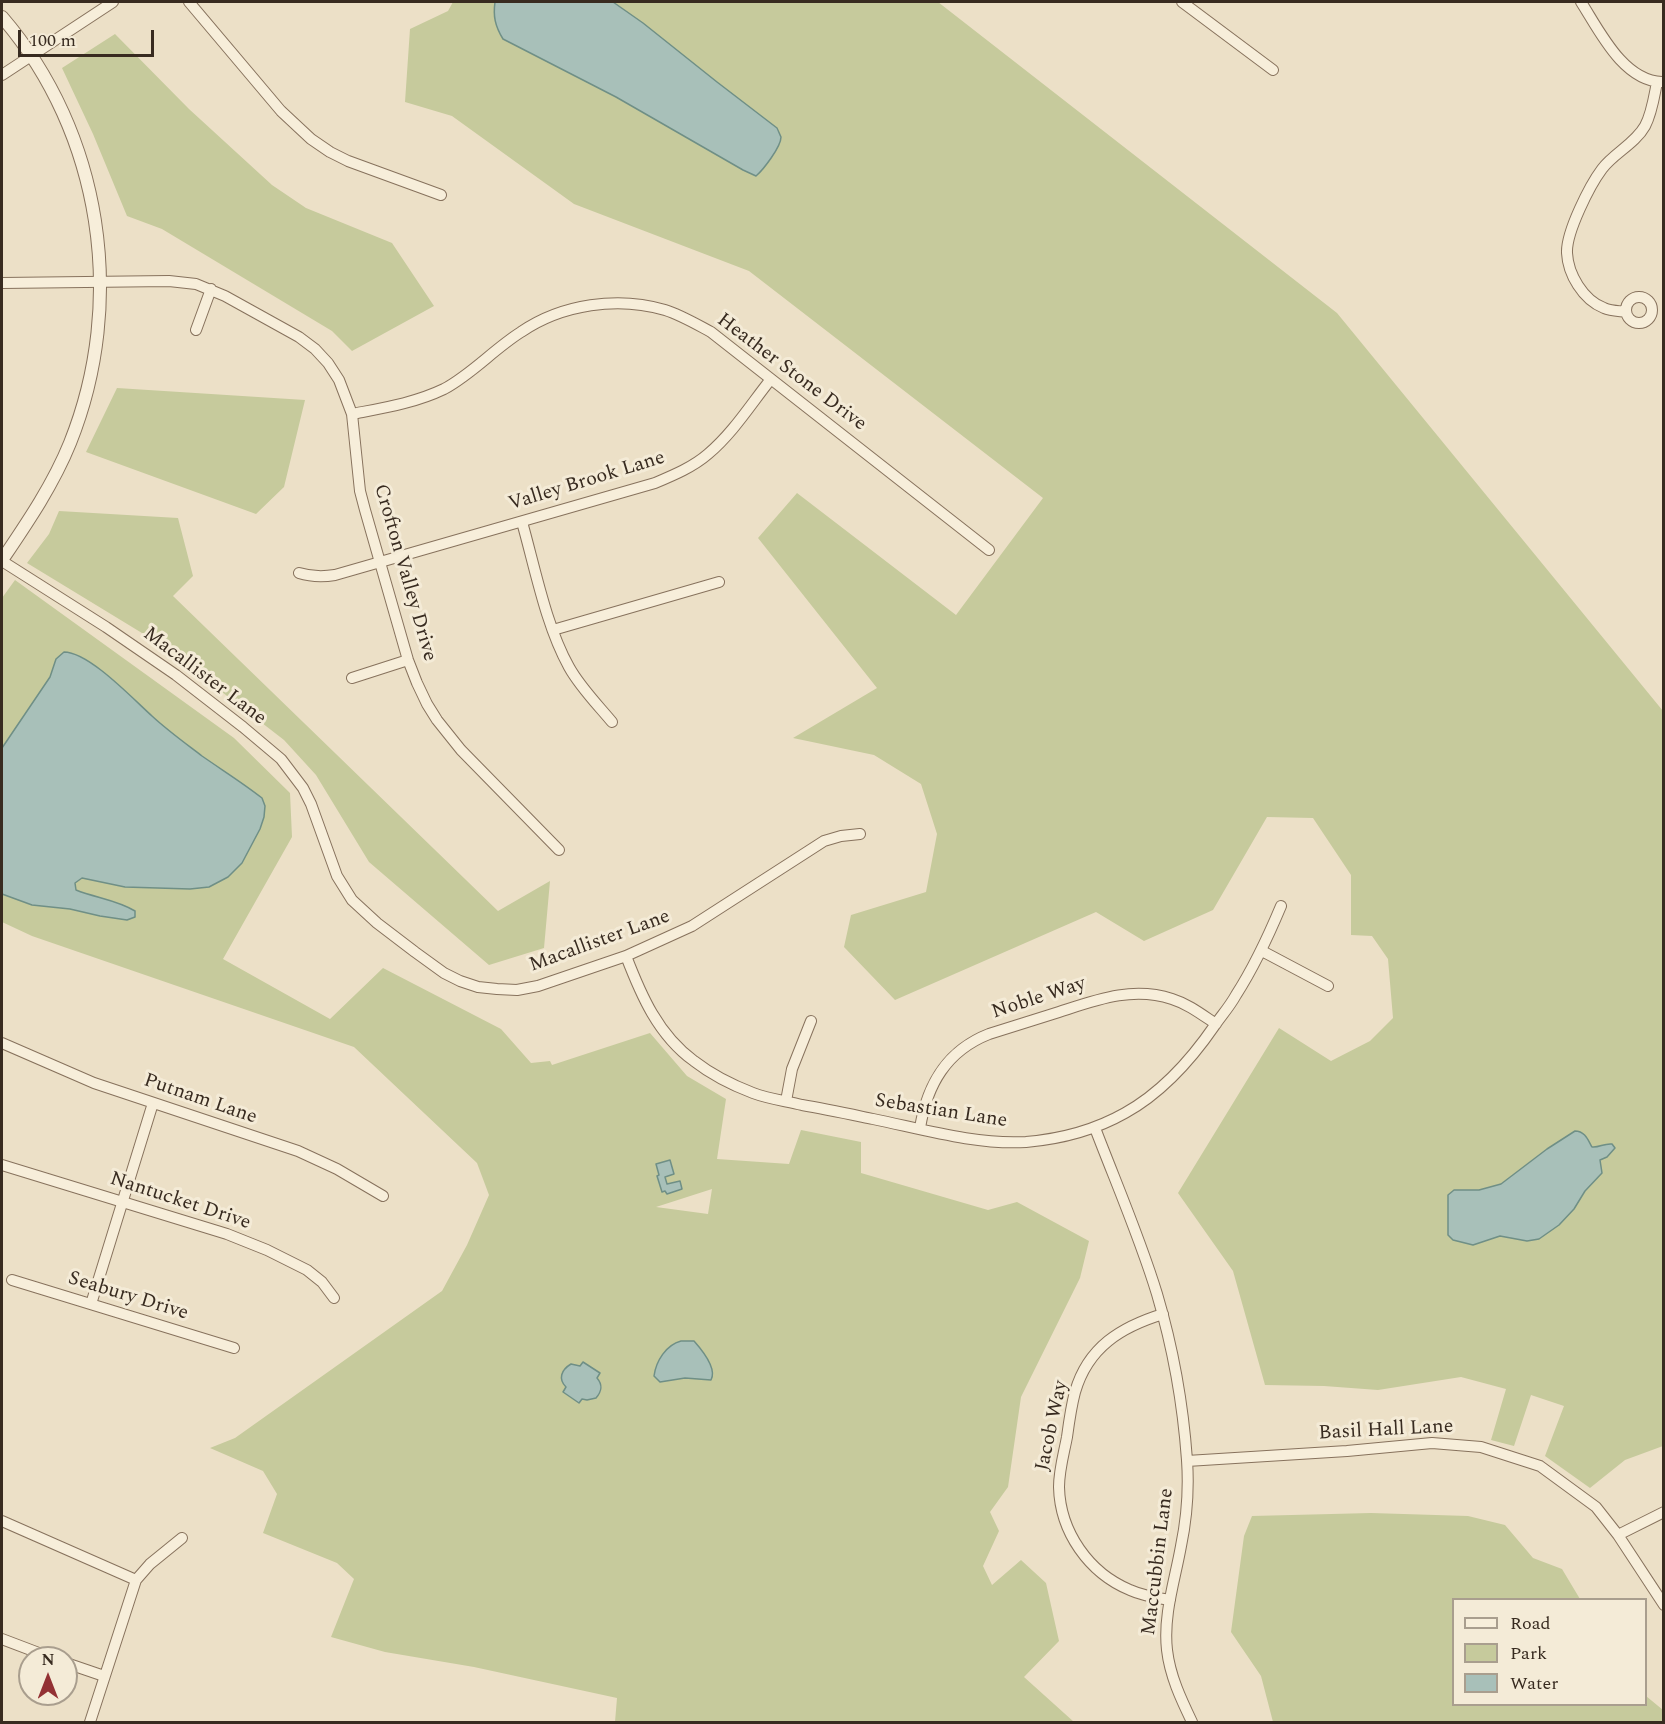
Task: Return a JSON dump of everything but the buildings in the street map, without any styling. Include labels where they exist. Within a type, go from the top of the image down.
[{"type":"street","points":[[2,75],[113,2]]},
{"type":"street","points":[[189,2],[281,111],[311,139],[348,161],[441,195]]},
{"type":"street","points":[[1182,2],[1273,70]]},
{"type":"street","points":[[1581,2],[1615,54],[1625,65],[1637,74],[1660,82],[1645,127],[1617,152],[1597,176],[1583,202],[1568,242],[1567,253],[1575,282],[1595,303],[1604,308],[1626,312]]},
{"type":"street","points":[[2,17],[31,55],[63,113],[88,184],[99,248],[100,282],[100,316],[96,349],[81,412],[54,477],[2,561]]},
{"type":"street","name":"Crofton Valley Drive","points":[[2,282],[177,281],[196,284],[211,289],[299,337],[315,349],[339,380],[352,414],[360,491],[408,660],[427,704],[447,734],[560,850]]},
{"type":"street","points":[[196,330],[211,289]]},
{"type":"street","name":"Heather Stone Drive","points":[[352,414],[410,402],[445,388],[466,375],[515,336],[534,324],[565,311],[602,304],[633,304],[667,310],[711,332],[989,550]]},
{"type":"street","name":"Valley Brook Lane","points":[[299,573],[323,577],[335,575],[655,483],[691,466],[707,455],[725,438],[771,379]]},
{"type":"street","points":[[522,522],[553,630],[569,668],[612,722]]},
{"type":"street","name":"Macallister Lane","points":[[2,561],[176,675],[281,759],[303,788],[311,804],[330,861],[352,900],[371,918],[444,973],[478,987],[517,990],[538,986],[626,956],[692,926],[824,842],[841,836],[860,834]]},
{"type":"street","points":[[553,630],[719,582]]},
{"type":"street","points":[[352,678],[408,660]]},
{"type":"street","name":"Sebastian Lane","points":[[626,956],[647,1005],[664,1032],[682,1051],[710,1072],[732,1084],[767,1098],[978,1140],[1006,1142],[1048,1139],[1095,1128],[1127,1112],[1181,1070],[1236,996],[1262,951],[1281,906]]},
{"type":"street","points":[[1262,951],[1328,986]]},
{"type":"street","name":"Noble Way","points":[[920,1128],[926,1098],[943,1069],[966,1046],[989,1034],[1105,997],[1134,993],[1158,995],[1180,1002],[1216,1024]]},
{"type":"street","points":[[786,1101],[792,1069],[811,1020]]},
{"type":"street","name":"Putnam Lane","points":[[2,1043],[94,1083],[298,1151],[337,1169],[383,1196]]},
{"type":"street","points":[[91,1304],[153,1103]]},
{"type":"street","name":"Maccubbin Lane","points":[[1095,1128],[1150,1272],[1163,1314],[1180,1393],[1188,1494],[1166,1636],[1169,1663],[1177,1690],[1192,1722]]},
{"type":"street","name":"Nantucket Drive","points":[[2,1165],[227,1234],[267,1250],[307,1270],[322,1282],[334,1298]]},
{"type":"street","name":"Seabury Drive","points":[[12,1280],[234,1348]]},
{"type":"street","name":"Jacob Way","points":[[1163,1314],[1123,1329],[1101,1347],[1089,1362],[1074,1395],[1059,1487],[1061,1504],[1069,1531],[1089,1562],[1120,1586],[1146,1596],[1170,1600]]},
{"type":"street","name":"Basil Hall Lane","points":[[1187,1461],[1432,1443],[1481,1446],[1540,1466],[1596,1507],[1618,1535],[1664,1605]]},
{"type":"street","points":[[1618,1535],[1664,1512]]},
{"type":"street","points":[[2,1521],[136,1580]]},
{"type":"street","points":[[90,1722],[136,1580],[150,1564],[182,1538]]},
{"type":"street","points":[[2,1639],[20,1646]]},
{"type":"street","points":[[78,1667],[105,1676]]},
{"type":"green space","points":[[453,2],[938,2],[1337,313],[1663,711],[1663,1446],[1625,1460],[1590,1488],[1545,1456],[1564,1406],[1531,1395],[1514,1446],[1491,1440],[1506,1389],[1461,1377],[1378,1390],[1265,1385],[1233,1271],[1178,1193],[1279,1028],[1331,1061],[1370,1041],[1393,1018],[1388,959],[1372,936],[1351,935],[1351,875],[1313,818],[1267,817],[1213,910],[1144,941],[1096,912],[895,1000],[844,947],[851,915],[926,892],[937,834],[921,784],[874,755],[793,738],[877,688],[758,538],[797,493],[956,615],[1043,498],[749,271],[574,204],[452,116],[405,102],[410,29],[448,11]]},
{"type":"green space","points":[[115,34],[189,109],[272,185],[306,208],[392,243],[434,306],[352,351],[332,331],[162,229],[127,216],[93,134],[62,68]]},
{"type":"green space","points":[[117,388],[305,400],[284,487],[256,514],[86,452]]},
{"type":"green space","points":[[59,511],[178,518],[193,576],[173,596],[498,911],[550,881],[544,948],[489,965],[369,862],[316,775],[284,740],[160,644],[27,563],[49,534]]},
{"type":"green space","points":[[15,580],[234,738],[290,793],[292,837],[223,959],[330,1019],[383,968],[501,1029],[531,1063],[550,1061],[552,1065],[650,1033],[687,1076],[726,1099],[717,1159],[789,1164],[801,1130],[861,1142],[861,1173],[988,1210],[1017,1202],[1089,1241],[1080,1278],[1021,1397],[1008,1487],[990,1512],[999,1531],[983,1566],[992,1585],[1021,1560],[1046,1583],[1059,1641],[1024,1677],[1074,1722],[615,1722],[617,1698],[474,1667],[385,1652],[331,1637],[354,1579],[337,1563],[263,1533],[277,1494],[263,1471],[210,1448],[235,1438],[442,1291],[467,1245],[489,1195],[477,1163],[354,1047],[32,936],[2,922],[2,598]],"holes":[[[712,1189],[708,1214],[656,1207]]]},
{"type":"green space","points":[[1371,1513],[1468,1516],[1505,1525],[1533,1558],[1562,1569],[1579,1598],[1452,1598],[1452,1706],[1647,1706],[1647,1697],[1663,1710],[1663,1722],[1273,1722],[1261,1676],[1231,1632],[1244,1536],[1252,1516]]},
{"type":"water","points":[[495,2],[613,2],[777,128],[781,137],[778,146],[756,176],[743,170],[616,97],[503,39],[495,21]]},
{"type":"water","points":[[64,652],[74,654],[98,668],[170,731],[262,798],[265,806],[260,829],[242,863],[228,877],[209,887],[190,889],[125,887],[82,878],[75,883],[76,890],[121,904],[135,911],[135,917],[127,920],[70,909],[32,905],[2,894],[2,748],[50,677],[56,659]]},
{"type":"water","points":[[1575,1131],[1584,1134],[1592,1147],[1612,1144],[1615,1148],[1607,1157],[1600,1160],[1602,1173],[1559,1225],[1539,1239],[1527,1241],[1500,1236],[1473,1245],[1453,1240],[1448,1235],[1448,1195],[1454,1190],[1479,1190],[1501,1184]]},
{"type":"water","points":[[670,1160],[674,1174],[665,1177],[667,1184],[680,1181],[682,1189],[667,1194],[665,1191],[662,1192],[656,1164]]},
{"type":"water","points":[[681,1341],[694,1341],[701,1349],[712,1371],[711,1380],[685,1378],[660,1382],[654,1376],[663,1354],[671,1346]]},
{"type":"water","points":[[583,1362],[600,1373],[597,1378],[601,1388],[596,1398],[582,1399],[579,1403],[563,1392],[566,1387],[561,1378],[568,1366],[571,1364],[580,1366]]}]
